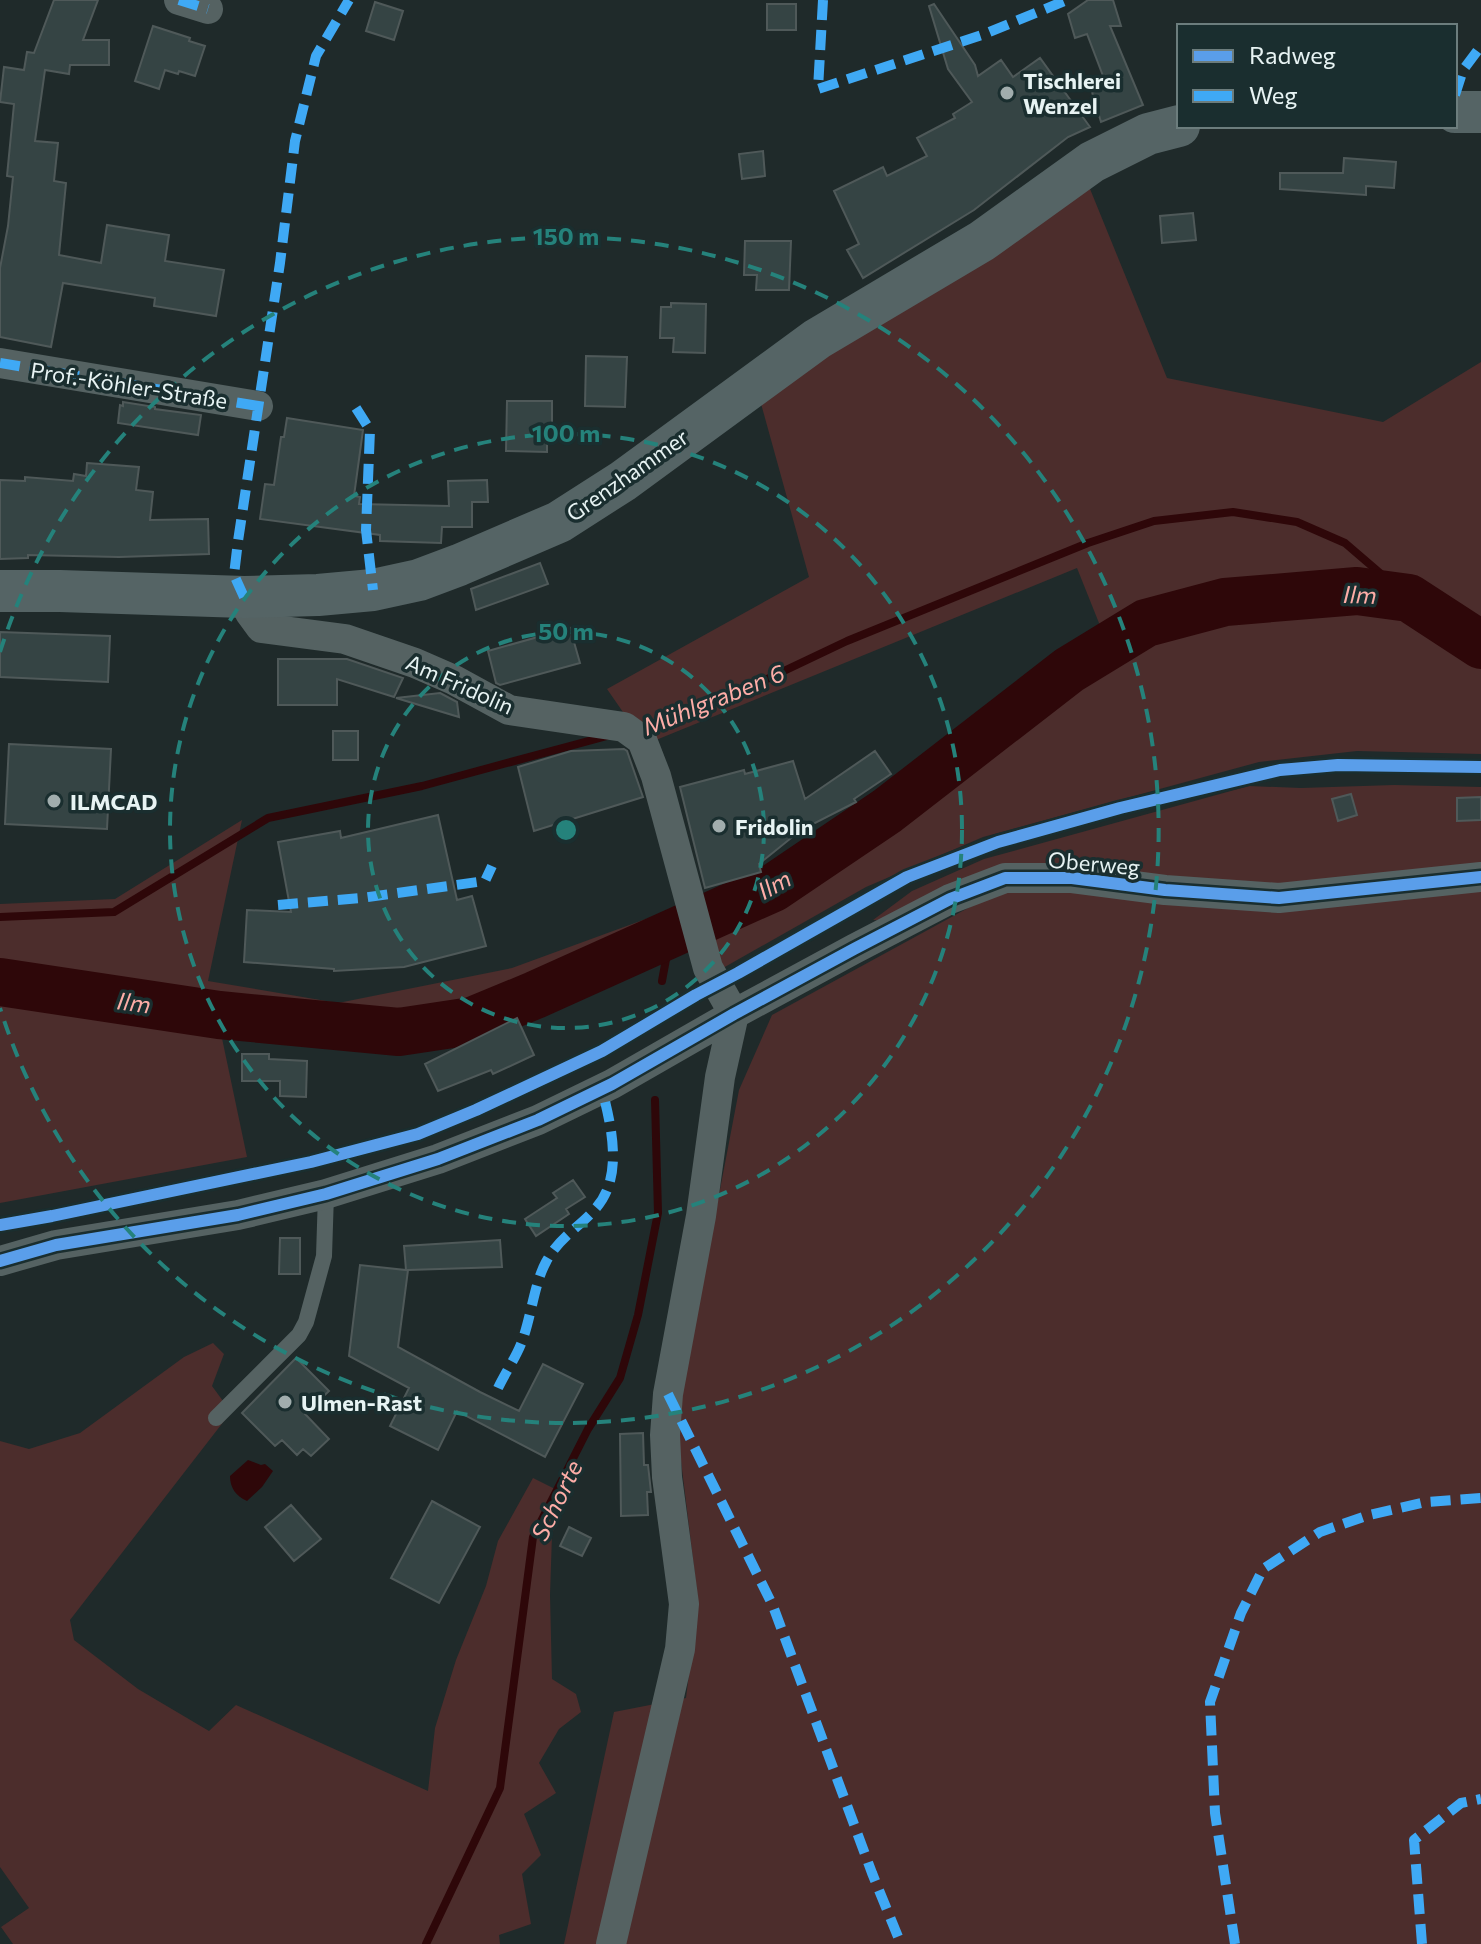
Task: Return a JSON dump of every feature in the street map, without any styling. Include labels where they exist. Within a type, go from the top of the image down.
[{"type":"main road","points":[[1457,112],[1481,112]]},
{"type":"main road","name":"Grenzhammer","points":[[0,591],[244,597],[318,595],[373,590],[419,580],[459,565],[559,522],[623,481],[817,339],[982,241],[1092,162],[1148,134],[1177,127]]},
{"type":"street","name":"Prof.-Köhler-Straße","points":[[0,363],[258,406]]},
{"type":"street","name":"Am Fridolin","points":[[244,597],[250,613],[261,628],[345,639],[454,680],[509,710],[633,734],[656,776],[708,968],[734,1014]]},
{"type":"street","name":"Oberweg","points":[[0,1261],[56,1245],[238,1215],[326,1194],[438,1159],[538,1120],[612,1084],[854,949],[950,899],[1005,878],[1072,878],[1165,890],[1279,898],[1481,877]]},
{"type":"street","points":[[611,1944],[680,1649],[684,1604],[667,1477],[665,1435],[668,1394],[701,1216],[720,1077],[734,1014]]},
{"type":"lane","points":[[216,1418],[299,1335],[306,1322],[324,1256],[326,1194]]},
{"type":"shaded area","points":[[1088,184],[1167,378],[1383,422],[1481,362],[1481,754],[1357,751],[1259,762],[983,837],[866,887],[723,968],[702,905],[778,897],[879,802],[1103,633],[1077,568],[656,740],[625,715],[607,689],[809,577],[760,400]]},
{"type":"shaded area","points":[[1249,786],[1481,787],[1481,1944],[564,1944],[614,1712],[686,1698],[698,1600],[676,1420],[739,1090],[772,1015],[1012,884],[1277,908],[1314,882],[1258,884],[1017,865],[890,921],[873,920],[912,891],[984,859]]},
{"type":"shaded area","points":[[242,820],[208,981],[338,1003],[512,968],[684,905],[686,948],[460,1032],[416,1042],[303,1035],[219,1024],[247,1157],[0,1203],[0,904],[115,899]]},
{"type":"shaded area","points":[[213,1343],[224,1354],[212,1386],[231,1412],[70,1620],[74,1640],[138,1689],[209,1731],[236,1705],[428,1791],[435,1728],[456,1660],[486,1586],[498,1541],[533,1478],[565,1494],[552,1535],[552,1679],[576,1694],[581,1712],[559,1729],[539,1763],[556,1793],[524,1814],[541,1855],[522,1874],[531,1924],[499,1935],[500,1944],[13,1944],[1,1927],[29,1908],[0,1867],[0,1441],[29,1449],[80,1433],[184,1357]]},
{"type":"shaded area","points":[[248,1460],[265,1464],[273,1471],[247,1501],[234,1491],[230,1476]]},
{"type":"building","points":[[54,0],[98,0],[83,40],[109,40],[109,65],[70,65],[69,74],[45,70],[35,141],[58,143],[54,181],[66,183],[59,255],[101,263],[107,225],[169,235],[165,261],[224,270],[216,316],[154,306],[155,298],[63,283],[51,347],[0,337],[0,268],[13,177],[7,176],[14,104],[0,102],[4,67],[24,70],[27,52],[34,53]]},
{"type":"building","points":[[1088,0],[1113,0],[1121,26],[1110,26],[1143,105],[1101,122],[1089,82],[1103,76],[1087,34],[1075,38],[1068,14]]},
{"type":"building","points":[[375,2],[403,11],[394,40],[366,31]]},
{"type":"building","points":[[767,4],[796,4],[796,30],[767,30]]},
{"type":"building","points":[[934,4],[975,65],[978,76],[1001,60],[1013,77],[1040,58],[1090,127],[1068,137],[974,210],[863,278],[847,250],[859,244],[834,191],[883,167],[887,176],[927,156],[917,138],[955,118],[953,114],[972,102],[948,69],[929,6]]},
{"type":"building","points":[[153,26],[205,46],[195,76],[165,70],[159,89],[135,81]]},
{"type":"building","points":[[763,151],[765,176],[742,179],[739,154]]},
{"type":"building","points":[[1344,158],[1396,162],[1394,188],[1366,186],[1366,195],[1280,189],[1280,173],[1343,173]]},
{"type":"building","points":[[1193,213],[1196,240],[1162,243],[1160,216]]},
{"type":"building","points":[[745,241],[791,241],[789,290],[756,290],[757,275],[744,275]]},
{"type":"building","points":[[671,303],[706,304],[705,353],[673,352],[674,338],[660,338],[661,307],[671,307]]},
{"type":"building","points":[[586,356],[627,357],[625,407],[585,406]]},
{"type":"building","points":[[507,401],[552,401],[552,435],[547,435],[547,452],[506,451]]},
{"type":"building","points":[[123,402],[201,415],[198,435],[118,423]]},
{"type":"building","points":[[287,418],[363,430],[354,496],[360,497],[359,504],[449,506],[448,481],[487,480],[488,502],[472,502],[472,527],[442,527],[441,543],[380,541],[380,535],[260,519],[265,484],[274,485]]},
{"type":"building","points":[[87,463],[139,467],[136,490],[153,492],[150,520],[208,519],[209,554],[119,557],[28,555],[28,558],[0,559],[0,480],[25,481],[25,477],[73,481],[74,474],[86,476]]},
{"type":"building","points":[[540,563],[548,584],[476,610],[471,589]]},
{"type":"building","points":[[570,628],[580,663],[500,685],[496,683],[488,651]]},
{"type":"building","points":[[0,632],[110,636],[108,682],[0,677]]},
{"type":"building","points":[[278,659],[347,659],[403,678],[394,697],[337,679],[337,705],[278,705]]},
{"type":"building","points":[[440,693],[457,702],[459,717],[396,698]]},
{"type":"building","points":[[333,731],[358,731],[358,760],[333,760]]},
{"type":"building","points":[[9,744],[111,749],[107,829],[5,824]]},
{"type":"building","points":[[624,749],[643,797],[534,831],[518,767],[571,751]]},
{"type":"building","points":[[875,751],[891,774],[854,799],[856,802],[801,830],[759,864],[761,872],[705,888],[680,787],[793,761],[805,799]]},
{"type":"building","points":[[1351,794],[1357,815],[1338,821],[1332,799]]},
{"type":"building","points":[[1481,797],[1481,820],[1457,821],[1457,798]]},
{"type":"building","points":[[438,815],[457,900],[472,896],[486,946],[404,967],[334,971],[244,962],[247,910],[291,912],[278,842],[340,831],[341,838]]},
{"type":"building","points":[[517,1018],[534,1055],[493,1074],[491,1070],[438,1091],[425,1064]]},
{"type":"building","points":[[242,1054],[269,1054],[269,1059],[307,1061],[306,1097],[280,1096],[280,1081],[242,1081]]},
{"type":"building","points":[[573,1180],[585,1197],[566,1209],[569,1214],[536,1236],[525,1219],[557,1198],[553,1193]]},
{"type":"building","points":[[280,1238],[300,1238],[300,1274],[279,1274]]},
{"type":"building","points":[[500,1240],[502,1267],[408,1270],[398,1347],[519,1411],[543,1364],[583,1384],[545,1457],[457,1411],[438,1450],[390,1426],[409,1388],[349,1356],[360,1265],[406,1270],[404,1246]]},
{"type":"building","name":"Ulmen-Rast","points":[[296,1358],[329,1391],[305,1414],[329,1439],[311,1456],[303,1449],[297,1455],[282,1440],[275,1446],[242,1413]]},
{"type":"building","points":[[643,1433],[644,1465],[648,1465],[651,1492],[647,1492],[648,1515],[621,1516],[620,1434]]},
{"type":"building","points":[[432,1501],[480,1527],[439,1603],[391,1578]]},
{"type":"building","points":[[291,1505],[321,1539],[294,1561],[265,1527]]},
{"type":"building","points":[[569,1527],[591,1538],[582,1556],[560,1546]]},
{"type":"waterway","name":"Mühlgraben 6","points":[[639,729],[727,698],[847,641],[1088,543],[1154,521],[1233,512],[1297,522],[1345,543],[1409,598]]},
{"type":"waterway","name":"Ilm","points":[[0,982],[219,1015],[399,1032],[472,1021],[773,888],[887,811],[1069,670],[1146,623],[1225,602],[1357,591],[1409,598],[1481,645]]},
{"type":"waterway","name":"Mühlgraben 6","points":[[0,917],[114,912],[268,818],[422,786],[607,736]]},
{"type":"waterway","name":"Schorte","points":[[662,981],[671,932]]},
{"type":"waterway","name":"Schorte","points":[[426,1944],[500,1788],[533,1537],[588,1429],[620,1378],[638,1315],[658,1213],[655,1100]]},
{"type":"marked path","points":[[179,0],[208,9]]},
{"type":"marked path","points":[[244,597],[234,575],[295,141],[316,56],[349,0]]},
{"type":"marked path","points":[[823,0],[818,89],[982,35],[1067,0]]},
{"type":"marked path","points":[[1457,89],[1463,70],[1481,46]]},
{"type":"marked path","points":[[0,363],[258,406]]},
{"type":"marked path","points":[[356,408],[370,430],[366,530],[373,590]]},
{"type":"marked path","points":[[278,905],[361,898],[485,881],[492,866]]},
{"type":"marked path","points":[[498,1388],[521,1344],[546,1262],[557,1245],[596,1208],[610,1181],[613,1150],[602,1089]]},
{"type":"marked path","points":[[668,1394],[773,1606],[901,1944]]},
{"type":"marked path","points":[[1235,1944],[1215,1813],[1210,1702],[1241,1613],[1263,1569],[1320,1532],[1369,1515],[1426,1502],[1481,1498]]},
{"type":"marked path","points":[[1422,1944],[1414,1840],[1461,1803],[1481,1799]]},
{"type":"cycle path","points":[[0,1225],[311,1162],[418,1134],[602,1051],[907,877],[998,842],[1120,808],[1280,770],[1338,765],[1481,767]]},
{"type":"cycle path","points":[[0,1261],[56,1245],[238,1215],[326,1194],[438,1159],[538,1120],[612,1084],[854,949],[950,899],[1005,878],[1072,878],[1165,890],[1279,898],[1481,877]]},
{"type":"place","name":"Tischlerei Wenzel","points":[[1007,93]]},
{"type":"place","name":"ILMCAD","points":[[54,801]]},
{"type":"place","name":"Fridolin","points":[[719,826]]},
{"type":"place","name":"Ulmen-Rast","points":[[285,1402]]}]
